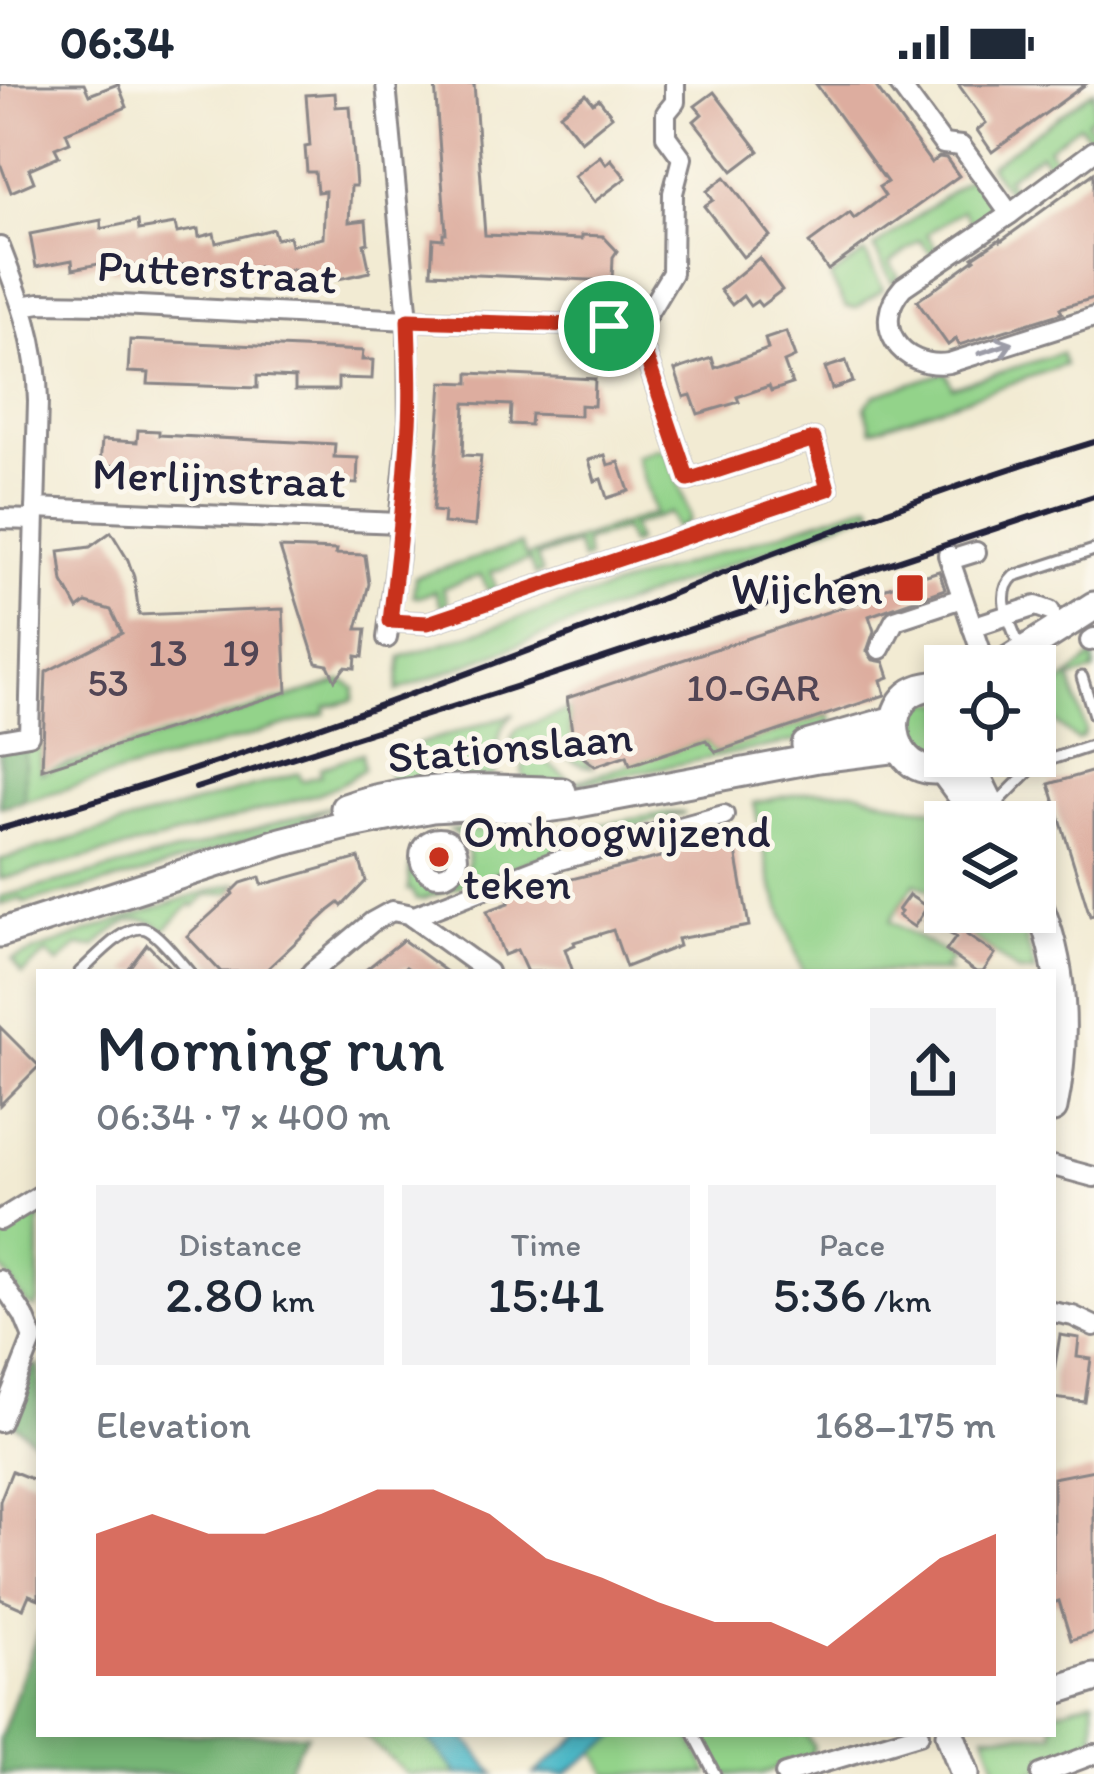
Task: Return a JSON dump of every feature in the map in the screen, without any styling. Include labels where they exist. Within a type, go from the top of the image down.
[{"type":"street","points":[[386,84],[408,320],[409,422],[388,630],[428,623],[828,489],[814,439],[688,480],[646,356],[633,338],[672,273],[673,193],[682,158],[666,136],[666,113],[675,102],[675,84]]},
{"type":"street","points":[[899,84],[943,144],[962,146],[1010,214]]},
{"type":"street","points":[[1094,151],[903,287],[890,306],[889,317],[893,337],[905,355],[932,364],[949,363],[1094,317]]},
{"type":"street","points":[[0,247],[38,364],[29,735],[0,740]]},
{"type":"street","name":"Putterstraat","points":[[22,306],[101,304],[609,326],[633,338]]},
{"type":"street","name":"Merlijnstraat","points":[[0,519],[35,514],[399,523]]},
{"type":"street","points":[[976,552],[949,558],[978,645]]},
{"type":"street","points":[[880,650],[895,620],[962,598]]},
{"type":"street","points":[[972,627],[1036,606],[1050,611]]},
{"type":"street","points":[[1040,645],[1094,607]]},
{"type":"street","name":"Stationslaan","points":[[0,933],[281,842],[383,817],[465,806],[538,809],[818,742],[894,719],[899,707],[924,688]]},
{"type":"street","points":[[894,719],[898,748],[918,766],[924,765]]},
{"type":"street","name":"Stationslaan","points":[[705,772],[898,748]]},
{"type":"street","points":[[316,969],[379,917],[406,914],[556,861],[724,815]]},
{"type":"street","points":[[406,914],[484,969]]},
{"type":"street","points":[[1046,933],[1054,969]]},
{"type":"street","points":[[1056,978],[1061,1056],[1056,1088]]},
{"type":"street","points":[[1056,1167],[1094,1178]]},
{"type":"street","points":[[0,1220],[36,1198]]},
{"type":"street","points":[[0,1280],[33,1338],[1,1420]]},
{"type":"street","points":[[1056,1313],[1094,1326]]},
{"type":"street","points":[[1056,1690],[1094,1678]]},
{"type":"street","points":[[785,1774],[909,1737]]},
{"type":"street","points":[[951,1737],[965,1774]]},
{"type":"street","points":[[1041,1774],[1094,1754]]},
{"type":"lane","points":[[1014,645],[1003,593],[1010,579],[1094,550]]},
{"type":"lane","points":[[1082,677],[1094,715]]},
{"type":"lane","points":[[1002,801],[1036,764],[1094,746]]},
{"type":"lane","points":[[83,969],[123,934],[140,928],[151,932],[186,969]]},
{"type":"lane","points":[[696,1737],[715,1774]]},
{"type":"green space","points":[[1094,90],[1094,115],[1087,121],[1094,137],[1079,125],[1048,148],[1058,163],[1051,168],[1040,154],[1006,178],[1016,193],[1011,196],[989,166]]},
{"type":"green space","points":[[975,174],[993,209],[972,224],[962,210],[927,234],[937,249],[931,254],[920,240],[890,263],[899,277],[892,283],[874,248]]},
{"type":"green space","points":[[865,253],[883,289],[857,308],[846,307],[830,277]]},
{"type":"green space","points":[[1061,353],[1065,365],[872,430],[865,407],[874,395],[946,372],[952,387]]},
{"type":"green space","points":[[657,449],[668,452],[689,515],[689,521],[676,529],[670,513],[631,526],[636,542],[630,544],[623,529],[584,542],[588,558],[582,560],[576,544],[537,557],[542,573],[535,575],[529,560],[491,572],[496,589],[488,591],[481,575],[443,588],[448,604],[441,606],[435,591],[413,596],[415,577],[521,544],[526,557],[655,513],[636,456]]},
{"type":"green space","points":[[871,503],[874,509],[397,691],[401,657]]},
{"type":"green space","points":[[1094,655],[1094,671],[1070,679],[1086,731],[1082,738],[1077,740],[1056,723],[1056,688]]},
{"type":"green space","points":[[343,681],[355,688],[354,700],[326,707],[325,714],[24,801],[25,742],[40,737],[41,773]]},
{"type":"green space","points":[[924,704],[924,751],[909,736],[911,716]]},
{"type":"green space","points":[[571,709],[574,741],[593,767],[541,742],[522,747],[509,760],[517,729]]},
{"type":"green space","points":[[514,714],[500,736],[494,776],[394,791],[388,769],[396,767],[396,746],[406,748]]},
{"type":"green space","points":[[829,715],[835,731],[811,738],[573,785],[525,780],[522,770],[525,760],[535,755],[574,782],[706,740],[716,752]]},
{"type":"green space","points":[[25,742],[24,801],[0,807],[0,747]]},
{"type":"green space","points":[[362,753],[364,769],[317,794],[0,879],[0,860],[299,773],[302,781],[321,775],[320,768]]},
{"type":"green space","points":[[812,791],[853,791],[924,808],[924,888],[915,883],[890,921],[952,960],[945,969],[802,969],[771,882],[754,803]]},
{"type":"green space","points":[[335,805],[291,826],[136,876],[0,905],[0,897],[197,847]]},
{"type":"green space","points":[[685,813],[627,828],[423,899],[416,899],[408,890],[410,864],[420,879],[433,886],[457,880],[465,870],[464,843],[451,830],[577,829]]},
{"type":"green space","points":[[237,883],[231,892],[206,896],[194,907],[191,904],[164,930],[145,920],[127,922],[95,947],[77,946],[58,964],[47,953],[22,974],[12,960],[151,909]]},
{"type":"green space","points":[[1025,933],[1034,969],[1014,969],[972,936]]},
{"type":"green space","points":[[36,1210],[35,1308],[26,1303],[0,1266],[0,1232]]},
{"type":"green space","points":[[36,1366],[36,1442],[11,1421]]},
{"type":"green space","points":[[36,1638],[36,1737],[305,1737],[285,1774],[0,1774],[0,1740]]},
{"type":"green space","points":[[1094,1699],[1094,1748],[1027,1774],[999,1774],[986,1737],[1056,1737],[1056,1711]]},
{"type":"green space","points":[[366,1737],[426,1737],[458,1774],[407,1774]]},
{"type":"green space","points":[[614,1737],[690,1737],[709,1774],[608,1774],[594,1750]]},
{"type":"green space","points":[[702,1737],[808,1737],[814,1747],[810,1758],[761,1774],[721,1774]]},
{"type":"water","points":[[426,1737],[464,1737],[495,1774],[458,1774]]},
{"type":"water","points":[[578,1737],[615,1737],[566,1774],[534,1774]]},
{"type":"building","points":[[0,84],[84,84],[89,95],[118,84],[127,107],[66,132],[70,142],[55,148],[59,156],[29,169],[34,182],[11,192],[0,163]]},
{"type":"building","points":[[435,84],[474,84],[485,235],[603,236],[617,251],[612,281],[431,273],[433,238],[443,239],[446,233]]},
{"type":"building","points":[[816,84],[874,84],[931,163],[946,158],[959,176],[828,270],[809,243],[850,213],[854,219],[885,196],[879,187],[887,182]]},
{"type":"building","points":[[958,84],[1086,84],[992,152],[977,130],[986,123]]},
{"type":"building","points":[[714,92],[759,151],[733,171],[694,121],[702,114],[695,106]]},
{"type":"building","points":[[335,93],[336,107],[350,106],[356,186],[351,186],[349,222],[366,220],[368,243],[364,244],[370,272],[334,280],[332,271],[297,279],[294,269],[260,277],[258,267],[222,276],[220,267],[185,274],[183,265],[148,272],[146,264],[111,271],[109,262],[73,269],[72,260],[36,267],[30,234],[101,220],[101,229],[138,221],[139,230],[175,224],[177,233],[198,229],[199,237],[214,233],[216,243],[273,229],[276,239],[289,236],[291,245],[323,238],[325,191],[317,192],[315,172],[307,172],[306,95]]},
{"type":"building","points":[[586,94],[593,103],[599,99],[612,116],[581,141],[560,114]]},
{"type":"building","points":[[600,156],[606,164],[611,159],[626,178],[594,202],[574,176]]},
{"type":"building","points":[[1094,173],[1094,298],[1060,308],[1062,313],[959,345],[956,339],[948,345],[917,301]]},
{"type":"building","points":[[725,177],[770,236],[743,257],[704,206],[713,200],[707,191]]},
{"type":"building","points":[[759,258],[782,290],[761,306],[757,301],[750,306],[743,296],[732,305],[720,290]]},
{"type":"building","points":[[786,332],[795,357],[784,362],[792,384],[771,391],[769,386],[737,397],[739,402],[698,414],[691,395],[684,397],[675,370],[712,358],[715,368],[768,349],[765,339]]},
{"type":"building","points":[[130,340],[363,351],[362,360],[373,360],[372,379],[338,378],[338,390],[295,390],[295,378],[257,376],[257,388],[148,384],[149,373],[128,372]]},
{"type":"building","points":[[846,361],[853,382],[832,389],[825,368]]},
{"type":"building","points":[[469,373],[595,379],[594,406],[580,405],[580,416],[531,414],[530,425],[510,424],[511,405],[465,403],[463,455],[481,456],[475,526],[443,523],[444,512],[433,511],[442,382],[469,383]]},
{"type":"building","points":[[138,430],[335,444],[334,457],[358,458],[357,484],[120,473],[120,466],[100,465],[102,440],[137,442]]},
{"type":"building","points":[[605,455],[608,465],[619,462],[629,491],[607,498],[601,479],[595,481],[589,460]]},
{"type":"building","points":[[111,532],[134,577],[139,615],[283,609],[287,692],[42,769],[46,672],[122,633],[111,610],[86,603],[78,609],[63,582],[59,551],[90,547]]},
{"type":"building","points":[[280,548],[365,555],[369,584],[357,629],[366,629],[363,657],[356,656],[355,668],[345,667],[335,680],[328,665],[316,663]]},
{"type":"building","points":[[939,571],[945,589],[869,616],[874,631],[867,651],[873,660],[884,662],[889,677],[881,680],[885,695],[716,752],[706,740],[630,765],[627,755],[595,766],[574,744],[567,698]]},
{"type":"building","points":[[1094,771],[1094,915],[1090,916],[1049,784]]},
{"type":"building","points":[[734,840],[749,926],[677,939],[679,946],[626,967],[613,930],[565,949],[572,969],[526,969],[517,950],[504,955],[487,911],[509,903],[507,897],[680,849]]},
{"type":"building","points":[[359,858],[366,881],[267,969],[218,969],[187,936],[241,883],[260,877],[262,885]]},
{"type":"building","points":[[909,895],[924,905],[914,927],[898,916]]},
{"type":"building","points":[[948,933],[968,933],[995,954],[985,969],[972,969],[946,951],[956,937]]},
{"type":"building","points":[[403,940],[443,969],[406,967],[367,969]]},
{"type":"building","points":[[147,944],[171,969],[128,969]]},
{"type":"building","points":[[0,1027],[36,1063],[36,1069],[0,1105]]},
{"type":"building","points":[[1060,1335],[1079,1338],[1077,1357],[1091,1359],[1085,1402],[1056,1398]]},
{"type":"building","points":[[1094,1470],[1094,1633],[1071,1640],[1056,1602],[1056,1477]]},
{"type":"building","points":[[12,1471],[36,1481],[36,1598],[29,1595],[23,1609],[0,1599],[0,1501]]},
{"type":"railway","points":[[0,829],[369,709],[847,526],[1094,442]]},
{"type":"railway","points":[[196,788],[1094,496]]},
{"type":"place","name":"Wijchen","points":[[910,588]]},
{"type":"place","name":"Omhoogwijzend teken","points":[[439,857]]},
{"type":"route","points":[[408,320],[609,326],[633,338],[646,356],[688,480],[814,439],[828,489],[428,623],[390,621],[409,422],[408,320]]}]
